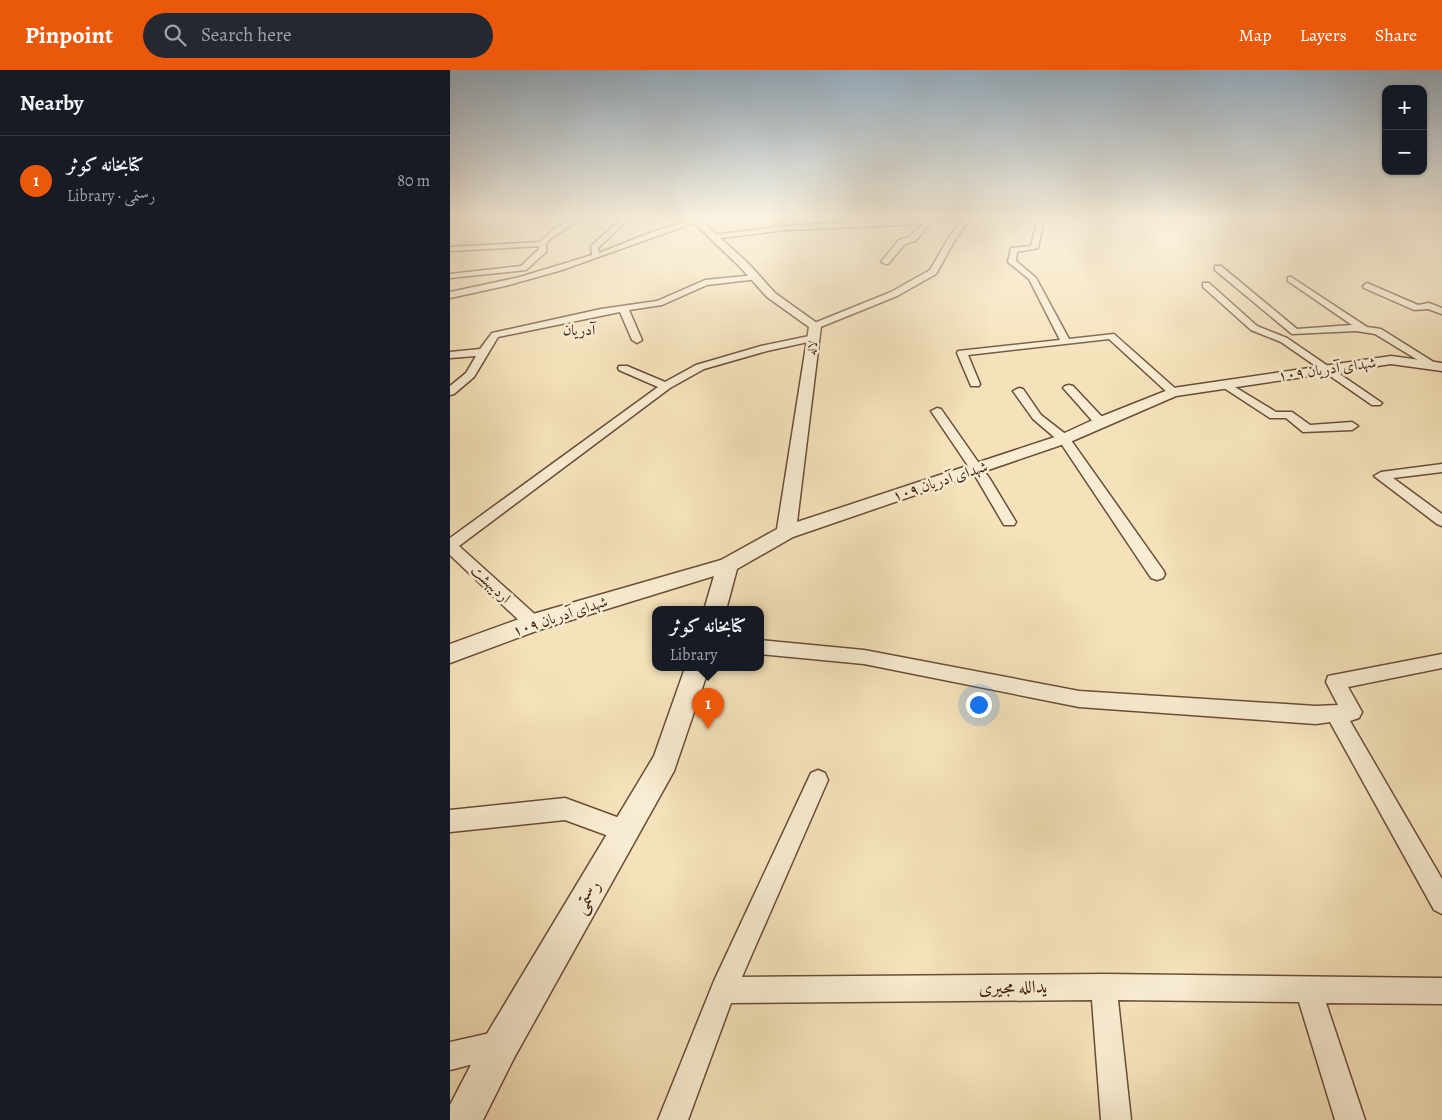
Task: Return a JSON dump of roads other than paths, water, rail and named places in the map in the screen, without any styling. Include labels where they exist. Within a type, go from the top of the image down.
[{"type":"street","points":[[450,276],[523,268],[525,266]]},
{"type":"street","points":[[450,295],[498,287],[564,266]]},
{"type":"street","name":"لاله","points":[[743,266],[771,295],[814,332],[786,532]]},
{"type":"street","points":[[450,545],[666,386],[700,367],[814,332],[894,294],[933,272],[936,266]]},
{"type":"street","points":[[1017,266],[1032,278],[1066,342]]},
{"type":"street","points":[[1218,268],[1295,332],[1356,328],[1378,331],[1438,367]]},
{"type":"street","points":[[450,392],[470,375],[495,335],[624,308],[659,303],[705,283],[755,278]]},
{"type":"street","points":[[1291,279],[1364,329]]},
{"type":"street","points":[[1206,285],[1254,328],[1284,340],[1376,403]]},
{"type":"street","points":[[1367,286],[1417,308],[1429,306],[1442,311]]},
{"type":"street","points":[[624,308],[637,340]]},
{"type":"street","points":[[976,384],[962,353],[1111,336],[1173,392]]},
{"type":"street","points":[[450,355],[483,352]]},
{"type":"street","name":"شهدای آدریان ۱۰۹","points":[[450,654],[533,623],[728,565],[786,532],[1064,439],[1173,392],[1391,360],[1438,367]]},
{"type":"street","points":[[623,368],[666,386]]},
{"type":"street","points":[[1225,384],[1274,416],[1288,414],[1307,429],[1352,426]]},
{"type":"street","points":[[1069,388],[1100,422]]},
{"type":"street","points":[[1019,391],[1037,417],[1064,439],[1157,574]]},
{"type":"street","points":[[937,411],[975,469],[991,489],[1009,522]]},
{"type":"street","points":[[1442,468],[1381,476],[1442,521]]},
{"type":"street","name":"اردیبهشت","points":[[450,545],[533,623]]},
{"type":"street","points":[[716,606],[728,565]]},
{"type":"street","points":[[764,647],[864,657],[1079,699],[1316,715],[1352,712],[1335,682],[1442,661]]},
{"type":"street","name":"رستمی","points":[[463,1120],[501,1045],[665,762],[696,671]]},
{"type":"street","points":[[1334,713],[1442,902]]},
{"type":"street","points":[[673,1120],[723,990],[818,780]]},
{"type":"street","points":[[450,820],[565,810],[625,830]]},
{"type":"street","points":[[1104,987],[1116,1120]]},
{"type":"street","name":"یدالله مجیری","points":[[723,990],[1104,987],[1442,991]]},
{"type":"street","points":[[1308,989],[1350,1120]]},
{"type":"street","points":[[450,1056],[501,1045]]},
{"type":"place","name":"کتابخانه کوثر","points":[[708,729]]},
{"type":"district","name":"آدریان","points":[[579,330]]}]
